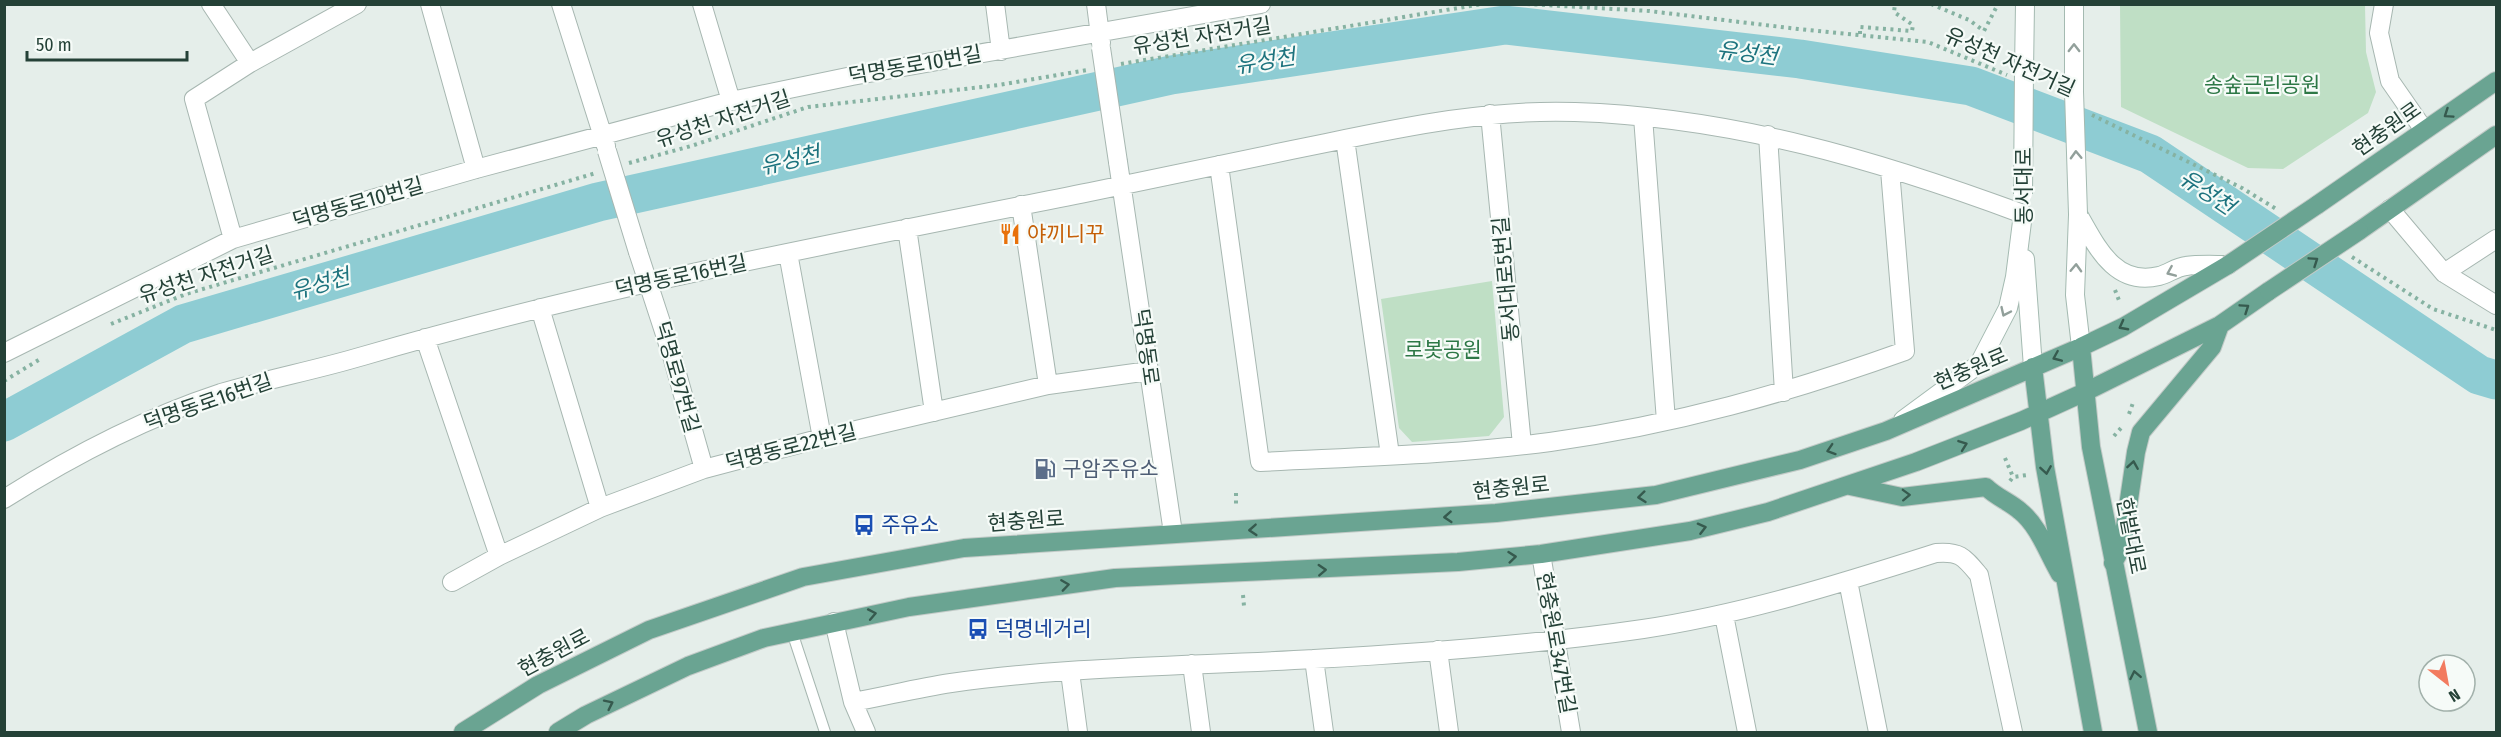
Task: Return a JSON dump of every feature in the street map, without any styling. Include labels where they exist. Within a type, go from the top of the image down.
[{"type":"main road","name":"현충원로","points":[[463,732],[538,685],[649,630],[803,577],[964,548],[1496,513],[1656,495],[1800,460],[1886,431],[2123,327],[2228,264],[2496,81]]},
{"type":"main road","points":[[558,732],[586,715],[688,666],[764,638],[909,607],[1115,578],[1370,567],[1541,554],[1690,531],[1768,512],[1984,437],[2085,392],[2220,324],[2359,231],[2496,135]]},
{"type":"main road","points":[[2113,562],[2122,547],[2134,462],[2141,432],[2212,347],[2220,324]]},
{"type":"main road","name":"한밭대로","points":[[2080,347],[2091,447],[2148,732]]},
{"type":"main road","points":[[2033,367],[2045,467],[2093,732]]},
{"type":"main road","points":[[1848,486],[1902,497],[1986,487],[2026,517],[2036,530],[2067,586]]},
{"type":"street","points":[[211,4],[250,63]]},
{"type":"street","points":[[233,239],[194,99],[250,63],[357,4]]},
{"type":"street","points":[[430,4],[476,169]]},
{"type":"street","points":[[561,4],[604,142]]},
{"type":"street","points":[[702,4],[730,101]]},
{"type":"street","points":[[994,4],[1001,51]]},
{"type":"street","points":[[1096,4],[1101,40]]},
{"type":"street","name":"덕명동로10번길","points":[[4,353],[233,239],[476,169],[604,142],[730,101],[852,76],[1001,51],[1101,40],[1201,10],[1261,4]]},
{"type":"street","name":"동서대로","points":[[2025,4],[2019,75],[2028,322],[2033,367]]},
{"type":"street","points":[[2074,4],[2078,214],[2075,296],[2080,347]]},
{"type":"street","points":[[2384,4],[2379,33],[2390,81],[2424,130]]},
{"type":"street","name":"덕명동로","points":[[1101,40],[1173,533]]},
{"type":"street","points":[[1122,185],[1345,139],[1491,114],[1576,112],[1722,125],[1768,135],[1811,145],[1939,183],[2023,214],[2015,277],[2008,308],[1979,364],[1886,431]]},
{"type":"street","name":"동서대로5번길","points":[[1491,114],[1522,445]]},
{"type":"street","points":[[1643,117],[1666,421]]},
{"type":"street","points":[[1768,135],[1784,392]]},
{"type":"street","points":[[1345,139],[1390,455]]},
{"type":"street","name":"덕명로97번길","points":[[604,142],[649,282],[704,469]]},
{"type":"street","points":[[1219,165],[1260,462],[1522,445],[1666,421],[1698,415],[1784,392],[1905,351],[1890,170]]},
{"type":"street","name":"덕명동로16번길","points":[[4,499],[66,461],[153,420],[217,394],[540,308],[649,282],[1122,185]]},
{"type":"street","points":[[1021,206],[1048,385]]},
{"type":"street","points":[[2391,209],[2444,273],[2496,305]]},
{"type":"street","points":[[2078,214],[2109,264],[2125,274],[2142,278],[2160,276],[2184,266],[2228,264]]},
{"type":"street","points":[[907,228],[934,412]]},
{"type":"street","points":[[2444,273],[2496,239]]},
{"type":"street","points":[[788,254],[822,438]]},
{"type":"street","points":[[540,308],[600,507]]},
{"type":"street","points":[[425,338],[500,556]]},
{"type":"street","name":"덕명동로22번길","points":[[452,582],[600,507],[704,469],[822,438],[1048,385],[1149,371]]},
{"type":"street","points":[[853,702],[951,683],[1070,672],[1438,650],[1556,640],[1643,629],[1724,615],[1848,581],[1936,553],[1953,552],[1967,561],[1979,575],[2013,732]]},
{"type":"street","name":"현충원로347번길","points":[[1541,554],[1571,732]]},
{"type":"street","points":[[1848,581],[1878,732]]},
{"type":"street","points":[[1724,615],[1747,732]]},
{"type":"street","points":[[834,622],[853,702],[866,732]]},
{"type":"street","points":[[1438,650],[1449,732]]},
{"type":"street","points":[[1314,659],[1324,732]]},
{"type":"street","points":[[1192,664],[1201,732]]},
{"type":"street","points":[[1070,672],[1078,732]]},
{"type":"lane","points":[[792,632],[825,732]]},
{"type":"path","name":"유성천 자전거길","points":[[1114,65],[1482,4]]},
{"type":"path","name":"유성천 자전거길","points":[[1527,4],[1649,11],[1928,42],[2019,75]]},
{"type":"path","points":[[1860,34],[1860,27],[1912,31],[1913,25],[1894,12],[1895,4]]},
{"type":"path","points":[[1931,4],[1969,20],[1983,31],[1998,4]]},
{"type":"path","name":"유성천 자전거길","points":[[624,165],[691,147],[808,107],[999,85],[1091,69]]},
{"type":"path","name":"유성천 자전거길","points":[[2088,113],[2119,128]]},
{"type":"path","name":"유성천 자전거길","points":[[105,327],[186,294],[602,171]]},
{"type":"path","points":[[2114,289],[2120,303]]},
{"type":"path","points":[[4,381],[45,357]]},
{"type":"path","points":[[2127,421],[2134,400]]},
{"type":"path","points":[[2005,458],[2013,477],[2028,474]]},
{"type":"path","points":[[1236,493],[1236,505]]},
{"type":"path","points":[[1243,595],[1244,606]]},
{"type":"green space","name":"송숲근린공원","points":[[2120,5],[2365,5],[2366,52],[2376,92],[2368,113],[2283,169],[2248,168],[2121,107]]},
{"type":"green space","name":"로봇공원","points":[[1492,281],[1504,417],[1489,436],[1412,442],[1399,428],[1381,299]]},
{"type":"waterway","name":"유성천","points":[[4,422],[183,324],[598,202],[1171,75],[1505,25],[1800,59],[1971,86],[2150,154],[2479,375],[2496,380]]},
{"type":"place","name":"야끼니꾸","points":[[1010,234]]},
{"type":"place","name":"구암주유소","points":[[1045,469]]},
{"type":"place","name":"주유소","points":[[864,525]]},
{"type":"place","name":"덕명네거리","points":[[978,629]]}]
